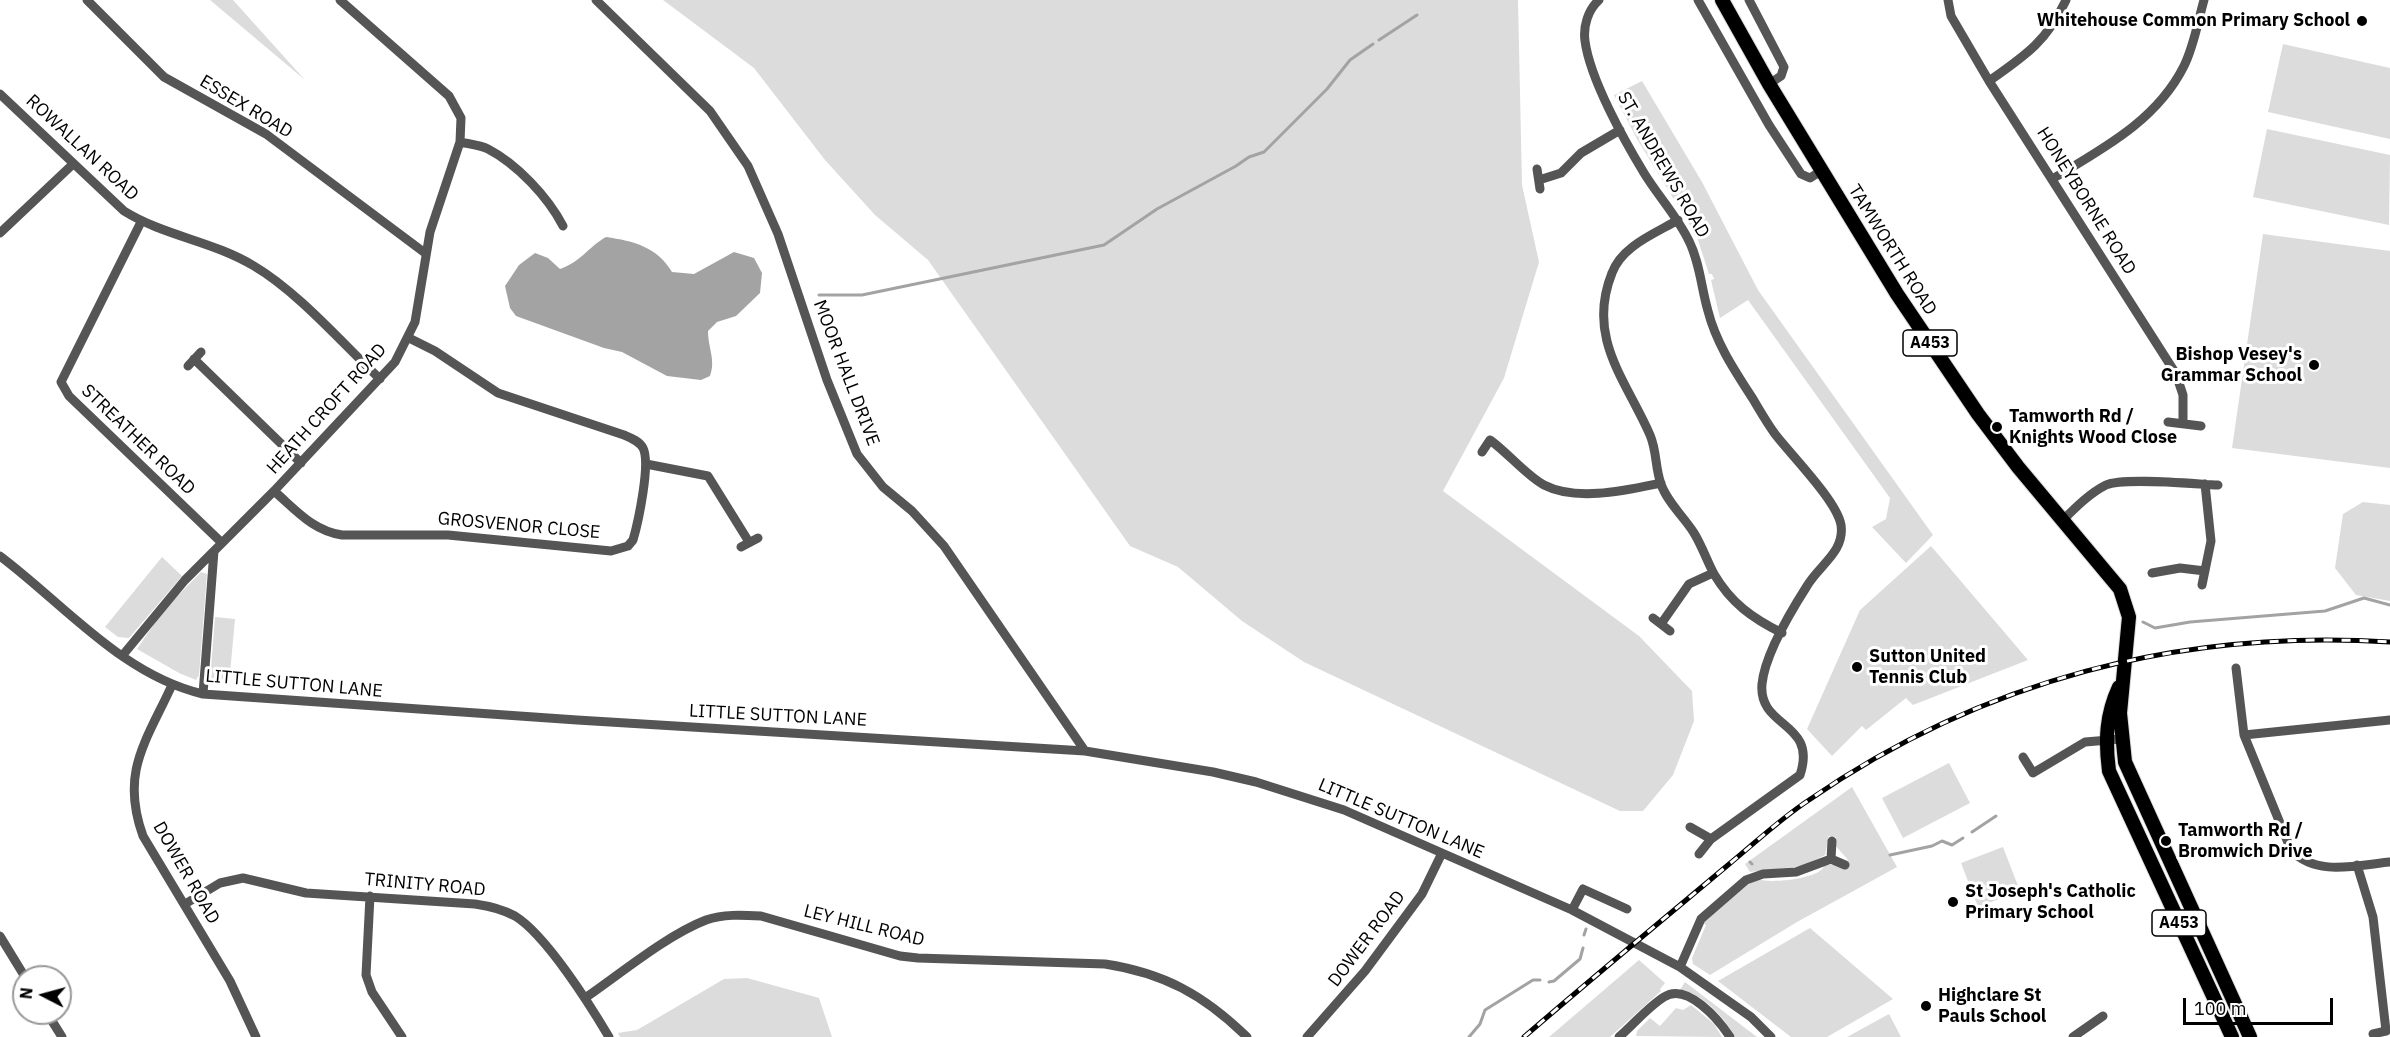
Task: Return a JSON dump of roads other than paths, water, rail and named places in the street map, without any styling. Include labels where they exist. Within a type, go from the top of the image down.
[{"type":"main road","name":"TAMWORTH ROAD","points":[[1722,0],[1769,84],[1897,294],[1978,414],[2111,576],[2126,604],[2129,631],[2123,677],[2121,739],[2125,762],[2250,1037]]},
{"type":"main road","name":"TAMWORTH ROAD","points":[[2123,677],[2110,707],[2106,740],[2109,771],[2232,1037]]},
{"type":"street","name":"ESSEX ROAD","points":[[87,0],[164,77],[266,134],[426,253]]},
{"type":"street","name":"HEATH CROFT ROAD","points":[[122,656],[177,588],[274,491],[395,362],[409,338],[418,311],[426,253],[436,211],[460,142],[461,118],[449,96],[340,0]]},
{"type":"street","name":"MOOR HALL DRIVE","points":[[596,0],[710,111],[748,166],[778,234],[827,380],[857,454],[883,487],[912,511],[944,546],[1085,751]]},
{"type":"street","name":"ST. ANDREWS ROAD","points":[[1599,0],[1588,14],[1585,39],[1602,90],[1620,130],[1644,174],[1678,220],[1696,259],[1708,311],[1722,349],[1775,434],[1827,499],[1840,521],[1841,541],[1807,585],[1767,662],[1762,695],[1770,714],[1800,738],[1804,750],[1800,776],[1711,839],[1700,854]]},
{"type":"street","points":[[1698,0],[1764,116],[1801,174],[1810,178],[1821,171]]},
{"type":"street","points":[[1749,0],[1784,67],[1780,76],[1769,84]]},
{"type":"street","name":"HONEYBORNE ROAD","points":[[1948,0],[1951,16],[1989,81],[2054,178],[2176,374],[2183,396],[2183,423]]},
{"type":"street","points":[[1989,81],[2031,51],[2043,39],[2055,24],[2066,0]]},
{"type":"street","points":[[2054,178],[2145,118],[2165,98],[2186,64],[2204,0]]},
{"type":"street","name":"ROWALLAN ROAD","points":[[0,94],[72,165],[124,211],[141,222],[219,248],[255,266],[287,291],[380,379]]},
{"type":"street","points":[[1537,169],[1540,184],[1561,173],[1581,153],[1620,130]]},
{"type":"street","points":[[460,142],[487,149],[527,178],[553,207],[563,226]]},
{"type":"street","points":[[0,233],[72,165]]},
{"type":"street","points":[[1678,220],[1625,251],[1612,272],[1605,306],[1610,357],[1651,437],[1661,483],[1693,532],[1713,573],[1726,593],[1744,611],[1782,633]]},
{"type":"street","name":"STREATHER ROAD","points":[[141,222],[63,373],[63,390],[222,543]]},
{"type":"street","points":[[409,338],[435,351],[498,393],[632,438],[643,449],[646,464],[708,476],[745,545],[758,538]]},
{"type":"street","points":[[195,359],[301,463]]},
{"type":"street","points":[[2168,422],[2201,426]]},
{"type":"street","points":[[1482,452],[1490,440],[1510,454],[1534,478],[1556,489],[1600,494],[1661,483]]},
{"type":"street","name":"GROSVENOR CLOSE","points":[[274,491],[311,524],[327,533],[447,535],[611,551],[628,546],[633,540],[646,464]]},
{"type":"street","points":[[2063,520],[2082,501],[2109,483],[2132,481],[2218,484]]},
{"type":"street","points":[[2202,585],[2211,526],[2205,484]]},
{"type":"street","points":[[203,694],[214,551]]},
{"type":"street","name":"LITTLE SUTTON LANE","points":[[0,556],[122,656],[172,686],[203,694],[1085,751],[1256,782],[1344,810],[1572,910],[1680,967],[1751,1017],[1772,1037]]},
{"type":"street","points":[[2152,573],[2180,568],[2205,571]]},
{"type":"street","points":[[1670,631],[1657,621],[1689,584],[1713,573]]},
{"type":"street","points":[[2248,674],[2236,672],[2244,735],[2291,850],[2298,858],[2317,867],[2390,862]]},
{"type":"street","name":"DOWER ROAD","points":[[172,686],[139,755],[133,780],[133,796],[143,836],[230,981],[256,1037]]},
{"type":"street","points":[[2244,735],[2390,720]]},
{"type":"street","points":[[2023,757],[2033,773],[2085,742],[2121,739]]},
{"type":"street","points":[[1690,827],[1711,839]]},
{"type":"street","points":[[1832,841],[1832,859]]},
{"type":"street","name":"DOWER ROAD","points":[[1307,1037],[1365,971],[1422,894],[1442,853]]},
{"type":"street","points":[[1680,967],[1701,919],[1746,880],[1763,874],[1796,872],[1832,859],[1845,865]]},
{"type":"street","points":[[2357,865],[2373,917],[2387,1020],[2386,1030],[2373,1034]]},
{"type":"street","name":"TRINITY ROAD","points":[[185,904],[220,883],[243,878],[306,893],[475,904],[507,912],[524,923],[536,935],[585,998],[609,1037]]},
{"type":"street","points":[[1572,910],[1583,889],[1627,909]]},
{"type":"street","points":[[370,896],[366,975],[372,992],[402,1037]]},
{"type":"street","name":"LEY HILL ROAD","points":[[585,998],[686,929],[707,920],[742,915],[761,916],[900,956],[1104,964],[1135,969],[1161,977],[1189,991],[1215,1008],[1247,1037]]},
{"type":"street","points":[[0,936],[18,965]]},
{"type":"street","points":[[1619,1037],[1665,996],[1677,994],[1704,1006],[1720,1021],[1730,1037]]},
{"type":"street","points":[[2073,1037],[2103,1016]]},
{"type":"waterway","points":[[1379,40],[1417,15]]},
{"type":"waterway","points":[[819,295],[862,295],[1104,245],[1157,209],[1249,157],[1264,152],[1327,89],[1350,60],[1373,44]]},
{"type":"waterway","points":[[2143,622],[2155,628],[2190,622],[2325,611],[2364,598],[2390,605]]},
{"type":"waterway","points":[[1972,832],[1996,816]]},
{"type":"waterway","points":[[1890,855],[1932,846],[1942,841],[1952,845],[1963,838]]},
{"type":"waterway","points":[[1584,935],[1586,929]]},
{"type":"waterway","points":[[1549,982],[1554,981],[1580,959],[1583,948]]},
{"type":"waterway","points":[[1469,1037],[1480,1024],[1485,1010],[1533,980],[1540,980]]},
{"type":"railway","points":[[1524,1037],[1788,815],[1875,758],[1944,723],[2014,694],[2086,671],[2160,655],[2235,644],[2312,640],[2390,642]]},
{"type":"place","name":"Whitehouse Common Primary School","points":[[2362,21]]},
{"type":"place","name":"Bishop Vesey's Grammar School","points":[[2314,365]]},
{"type":"place","name":"Tamworth Rd / Knights Wood Close","points":[[1997,427]]},
{"type":"place","name":"Sutton United Tennis Club","points":[[1857,667]]},
{"type":"place","name":"Tamworth Rd / Bromwich Drive","points":[[2166,841]]},
{"type":"place","name":"St Joseph's Catholic Primary School","points":[[1953,902]]},
{"type":"place","name":"Highclare St Pauls School","points":[[1926,1006]]}]
